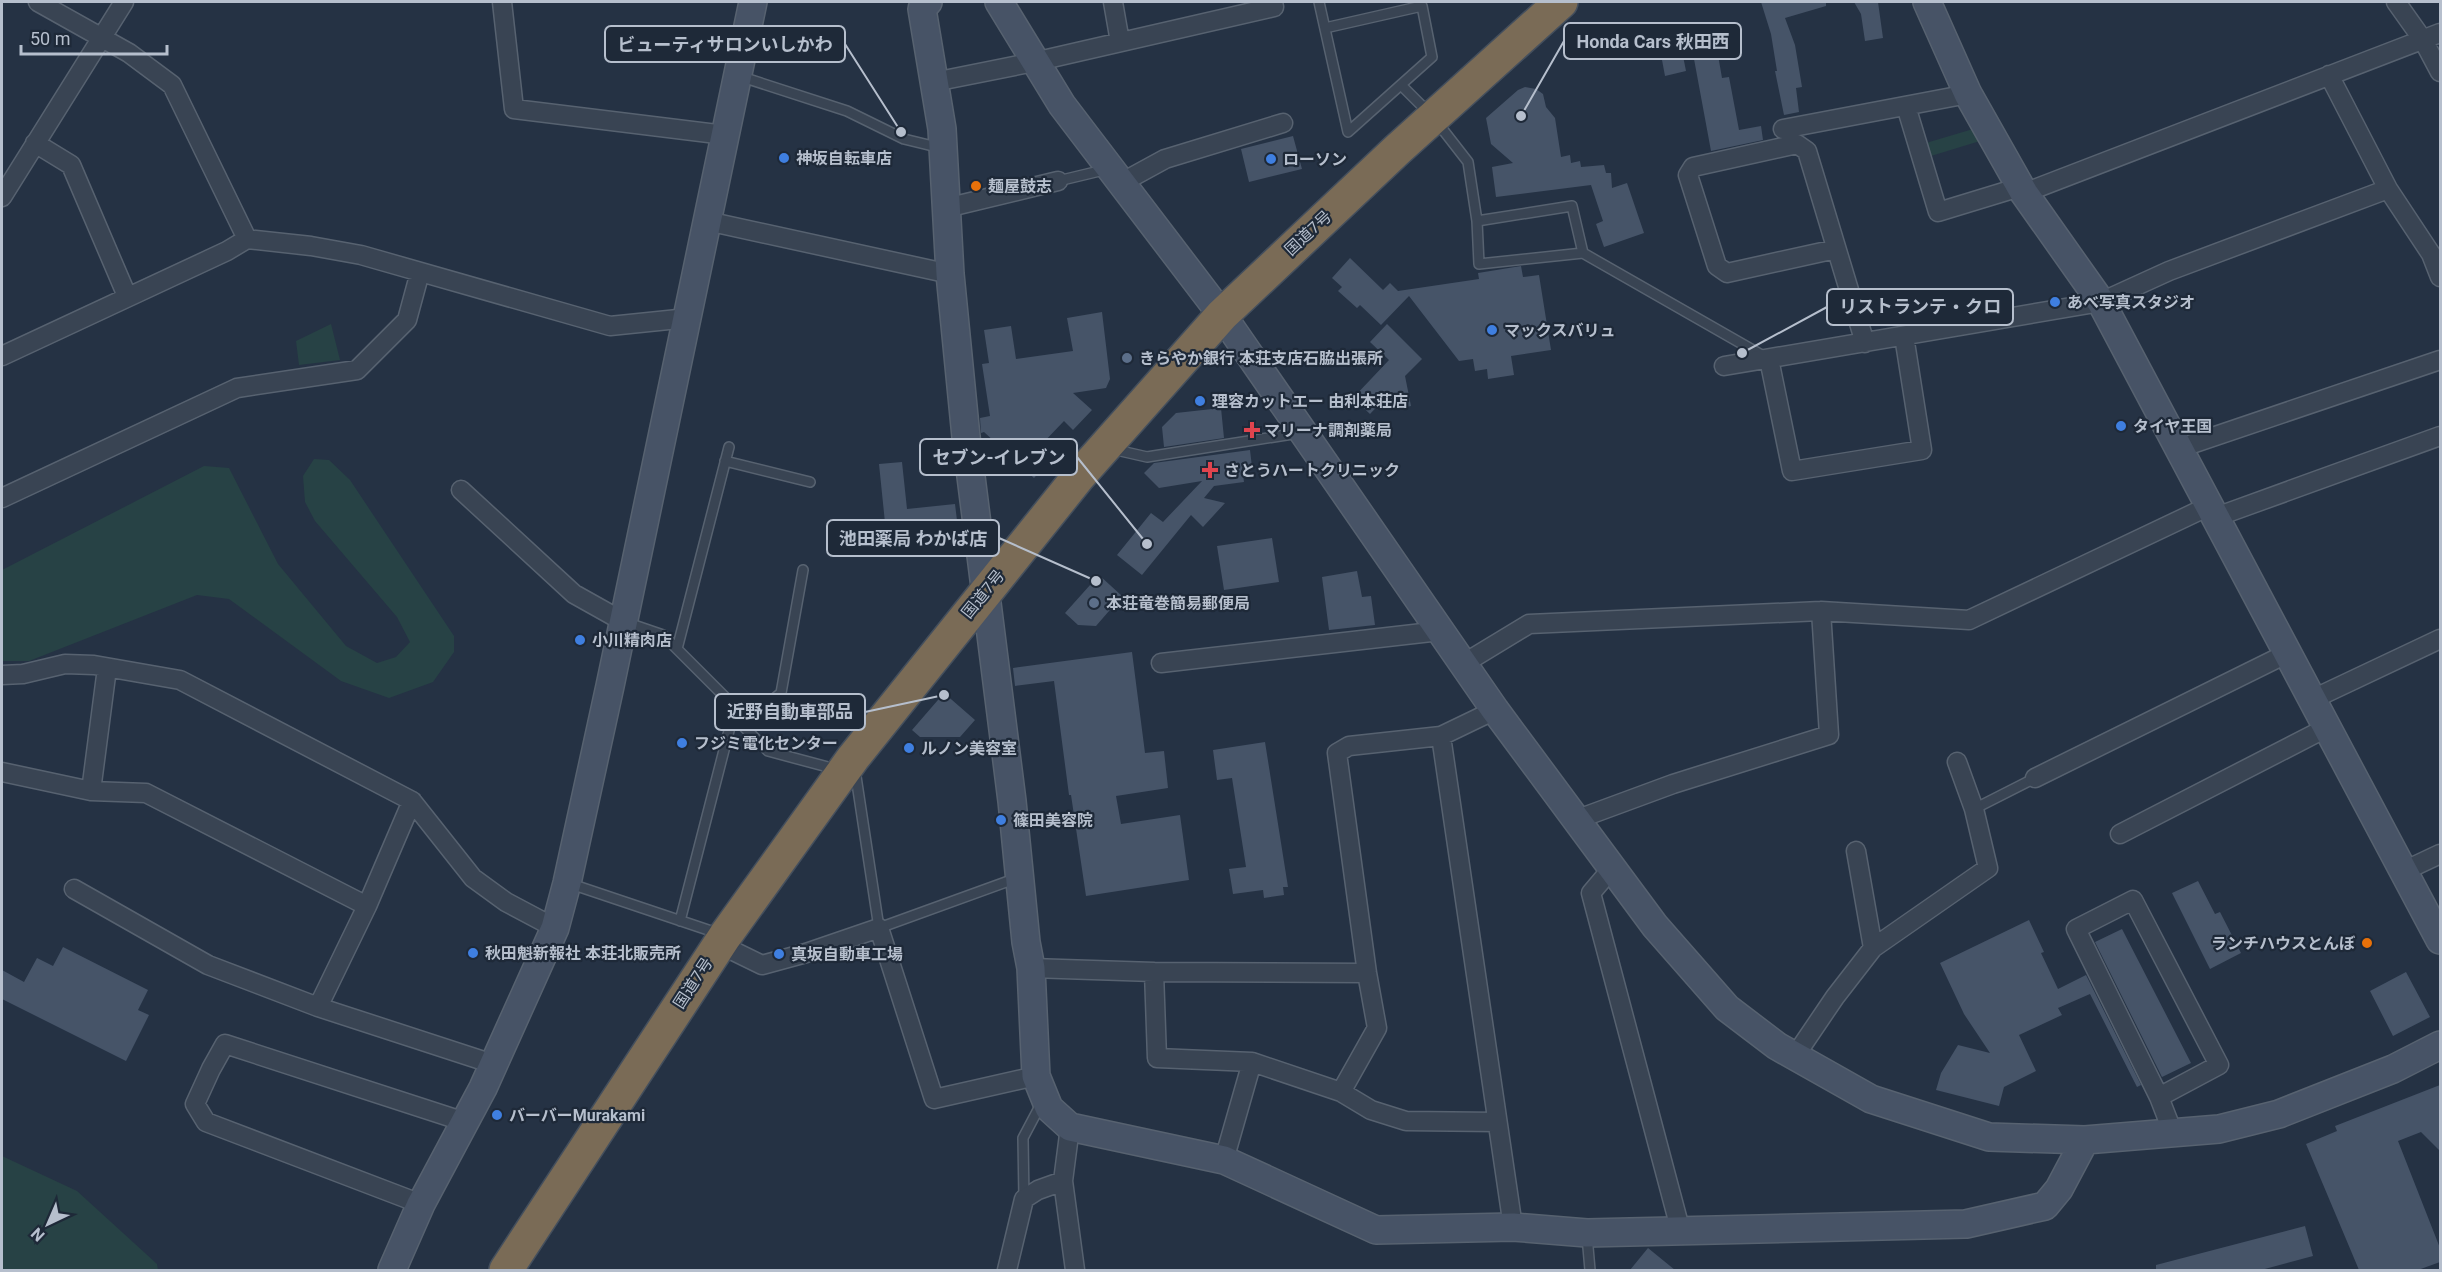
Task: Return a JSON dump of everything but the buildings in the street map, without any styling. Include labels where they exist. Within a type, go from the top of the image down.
[{"type":"highway","name":"国道7号","points":[[506,1270],[722,940],[848,765],[986,591],[1104,448],[1222,315],[1433,117],[1561,2]]},
{"type":"street","points":[[38,2],[137,59],[172,85],[247,239]]},
{"type":"street","points":[[2,197],[124,2]]},
{"type":"street","points":[[502,2],[514,109],[725,135]]},
{"type":"street","points":[[392,1270],[421,1204],[493,1064],[555,928],[567,883],[624,622],[753,2]]},
{"type":"street","points":[[928,2],[922,9],[943,148],[950,274],[966,437],[1012,801],[1026,942],[1031,968],[1041,1086],[1049,1108],[1070,1127],[1224,1160],[1376,1230],[1513,1227],[1587,1233],[1966,1224],[2045,1206],[2059,1189],[2085,1140]]},
{"type":"street","points":[[999,2],[1062,105],[1222,315],[1495,710],[1578,819],[1655,926],[1726,1008],[1777,1046],[1871,1099],[1989,1137],[2085,1140],[2219,1129],[2279,1114],[2393,1069],[2440,1045]]},
{"type":"street","points":[[1113,2],[1120,42]]},
{"type":"street","points":[[934,81],[1034,62],[1274,7],[1273,2]]},
{"type":"street","points":[[1927,2],[1968,94],[2022,190],[2101,302],[2440,940]]},
{"type":"street","points":[[2396,2],[2423,40],[2440,72]]},
{"type":"street","points":[[1906,106],[1938,212],[2022,190],[2440,33]]},
{"type":"street","points":[[2329,75],[2388,189],[2431,254],[2440,277]]},
{"type":"street","points":[[1783,129],[1968,94]]},
{"type":"street","points":[[1116,176],[1283,123]]},
{"type":"street","points":[[35,143],[71,165],[127,296]]},
{"type":"street","points":[[1836,249],[1727,273],[1717,266],[1688,175],[1693,168],[1797,144],[1807,151],[1865,343]]},
{"type":"street","points":[[946,208],[1058,181]]},
{"type":"street","points":[[1724,366],[2101,302],[2169,271],[2388,189]]},
{"type":"street","points":[[707,221],[950,274]]},
{"type":"street","points":[[2,356],[227,251],[247,239],[311,246],[361,255],[610,326],[688,318]]},
{"type":"street","points":[[2,498],[237,388],[357,370],[407,320],[420,272]]},
{"type":"street","points":[[1769,359],[1792,471],[1922,450],[1904,336]]},
{"type":"street","points":[[2180,448],[2440,360]]},
{"type":"street","points":[[1463,664],[1529,624],[1821,611],[1969,620],[2212,512],[2440,436]]},
{"type":"street","points":[[461,490],[574,594],[624,622]]},
{"type":"street","points":[[1578,819],[1673,784],[1828,735],[1821,611]]},
{"type":"street","points":[[1161,663],[1440,631]]},
{"type":"street","points":[[2311,700],[2440,639]]},
{"type":"street","points":[[2035,778],[2288,653]]},
{"type":"street","points":[[2,675],[23,674],[65,664],[107,668],[180,680],[412,801],[473,878],[506,902],[555,928]]},
{"type":"street","points":[[91,791],[107,668]]},
{"type":"street","points":[[1341,1092],[1377,1028],[1367,973],[1337,753],[1349,746],[1441,736],[1495,710]]},
{"type":"street","points":[[2120,834],[2326,728]]},
{"type":"street","points":[[1441,736],[1513,1227]]},
{"type":"street","points":[[1795,1056],[1835,997],[1873,948],[1988,868],[1974,808],[1957,762]]},
{"type":"street","points":[[2,772],[91,791],[146,793],[367,906]]},
{"type":"street","points":[[318,1007],[367,906],[412,801]]},
{"type":"street","points":[[1856,851],[1873,948]]},
{"type":"street","points":[[2404,872],[2440,854]]},
{"type":"street","points":[[1613,867],[1591,893],[1681,1232]]},
{"type":"street","points":[[74,889],[208,965],[318,1007],[493,1064]]},
{"type":"street","points":[[2159,1096],[2219,1065],[2133,900],[2076,929],[2159,1096],[2173,1133]]},
{"type":"street","points":[[722,940],[762,965],[806,953],[879,928],[934,1099],[1041,1086]]},
{"type":"street","points":[[1031,968],[1154,972],[1367,973]]},
{"type":"street","points":[[1154,972],[1157,1058],[1252,1062],[1341,1092],[1371,1110],[1406,1121],[1497,1122]]},
{"type":"street","points":[[421,1204],[206,1122],[195,1104],[211,1069],[225,1044],[465,1122]]},
{"type":"street","points":[[1224,1160],[1252,1062]]},
{"type":"street","points":[[1070,1127],[1064,1181],[1075,1270]]},
{"type":"street","points":[[1007,1270],[1024,1199],[1038,1190],[1064,1181]]},
{"type":"lane","points":[[1319,2],[1348,132],[1432,57],[1422,6],[1325,27]]},
{"type":"lane","points":[[738,75],[847,111],[904,139],[943,148]]},
{"type":"lane","points":[[1401,85],[1433,117],[1468,162],[1477,221],[1479,264],[1583,253],[1769,359]]},
{"type":"lane","points":[[1058,181],[1116,176]]},
{"type":"lane","points":[[1477,221],[1572,206],[1583,253]]},
{"type":"lane","points":[[1104,448],[1147,457],[1302,433]]},
{"type":"lane","points":[[677,649],[729,447]]},
{"type":"lane","points":[[725,461],[810,482]]},
{"type":"lane","points":[[680,921],[732,723],[741,721],[781,693],[803,570]]},
{"type":"lane","points":[[624,622],[663,635],[736,708],[741,721],[768,751],[848,765],[879,928],[1020,877]]},
{"type":"lane","points":[[1974,808],[2035,778]]},
{"type":"lane","points":[[567,883],[680,921],[722,940]]},
{"type":"lane","points":[[1024,1199],[1023,1138],[1041,1086]]},
{"type":"lane","points":[[1587,1233],[1590,1270]]},
{"type":"green space","points":[[1973,129],[1980,141],[1931,156],[1926,143]]},
{"type":"green space","points":[[331,324],[340,360],[299,365],[296,341]]},
{"type":"green space","points":[[314,459],[329,460],[350,480],[454,636],[454,652],[433,682],[389,698],[341,681],[229,599],[197,595],[29,661],[2,661],[2,570],[204,466],[229,468],[278,564],[346,646],[377,663],[396,657],[410,642],[397,617],[315,521],[305,502],[303,476]]},
{"type":"green space","points":[[2,1156],[77,1191],[157,1264],[158,1270],[2,1270]]},
{"type":"place","name":"Honda Cars 秋田西","points":[[1521,116]]},
{"type":"place","name":"ビューティサロンいしかわ","points":[[901,132]]},
{"type":"place","name":"神坂自転車店","points":[[784,158]]},
{"type":"place","name":"ローソン","points":[[1271,159]]},
{"type":"place","name":"麺屋鼓志","points":[[976,186]]},
{"type":"place","name":"あべ写真スタジオ","points":[[2055,302]]},
{"type":"place","name":"マックスバリュ","points":[[1492,330]]},
{"type":"place","name":"リストランテ・クロ","points":[[1742,353]]},
{"type":"place","name":"きらやか銀行 本荘支店石脇出張所","points":[[1127,358]]},
{"type":"place","name":"理容カットエー 由利本荘店","points":[[1200,401]]},
{"type":"place","name":"タイヤ王国","points":[[2121,426]]},
{"type":"place","name":"マリーナ調剤薬局","points":[[1252,430]]},
{"type":"place","name":"さとうハートクリニック","points":[[1210,470]]},
{"type":"place","name":"セブン-イレブン","points":[[1147,544]]},
{"type":"place","name":"池田薬局 わかば店","points":[[1096,581]]},
{"type":"place","name":"本荘竜巻簡易郵便局","points":[[1094,603]]},
{"type":"place","name":"小川精肉店","points":[[580,640]]},
{"type":"place","name":"近野自動車部品","points":[[944,695]]},
{"type":"place","name":"フジミ電化センター","points":[[682,743]]},
{"type":"place","name":"ルノン美容室","points":[[909,748]]},
{"type":"place","name":"篠田美容院","points":[[1001,820]]},
{"type":"place","name":"ランチハウスとんぼ","points":[[2367,943]]},
{"type":"place","name":"秋田魁新報社 本荘北販売所","points":[[473,953]]},
{"type":"place","name":"真坂自動車工場","points":[[779,954]]},
{"type":"place","name":"バーバーMurakami","points":[[497,1115]]}]
